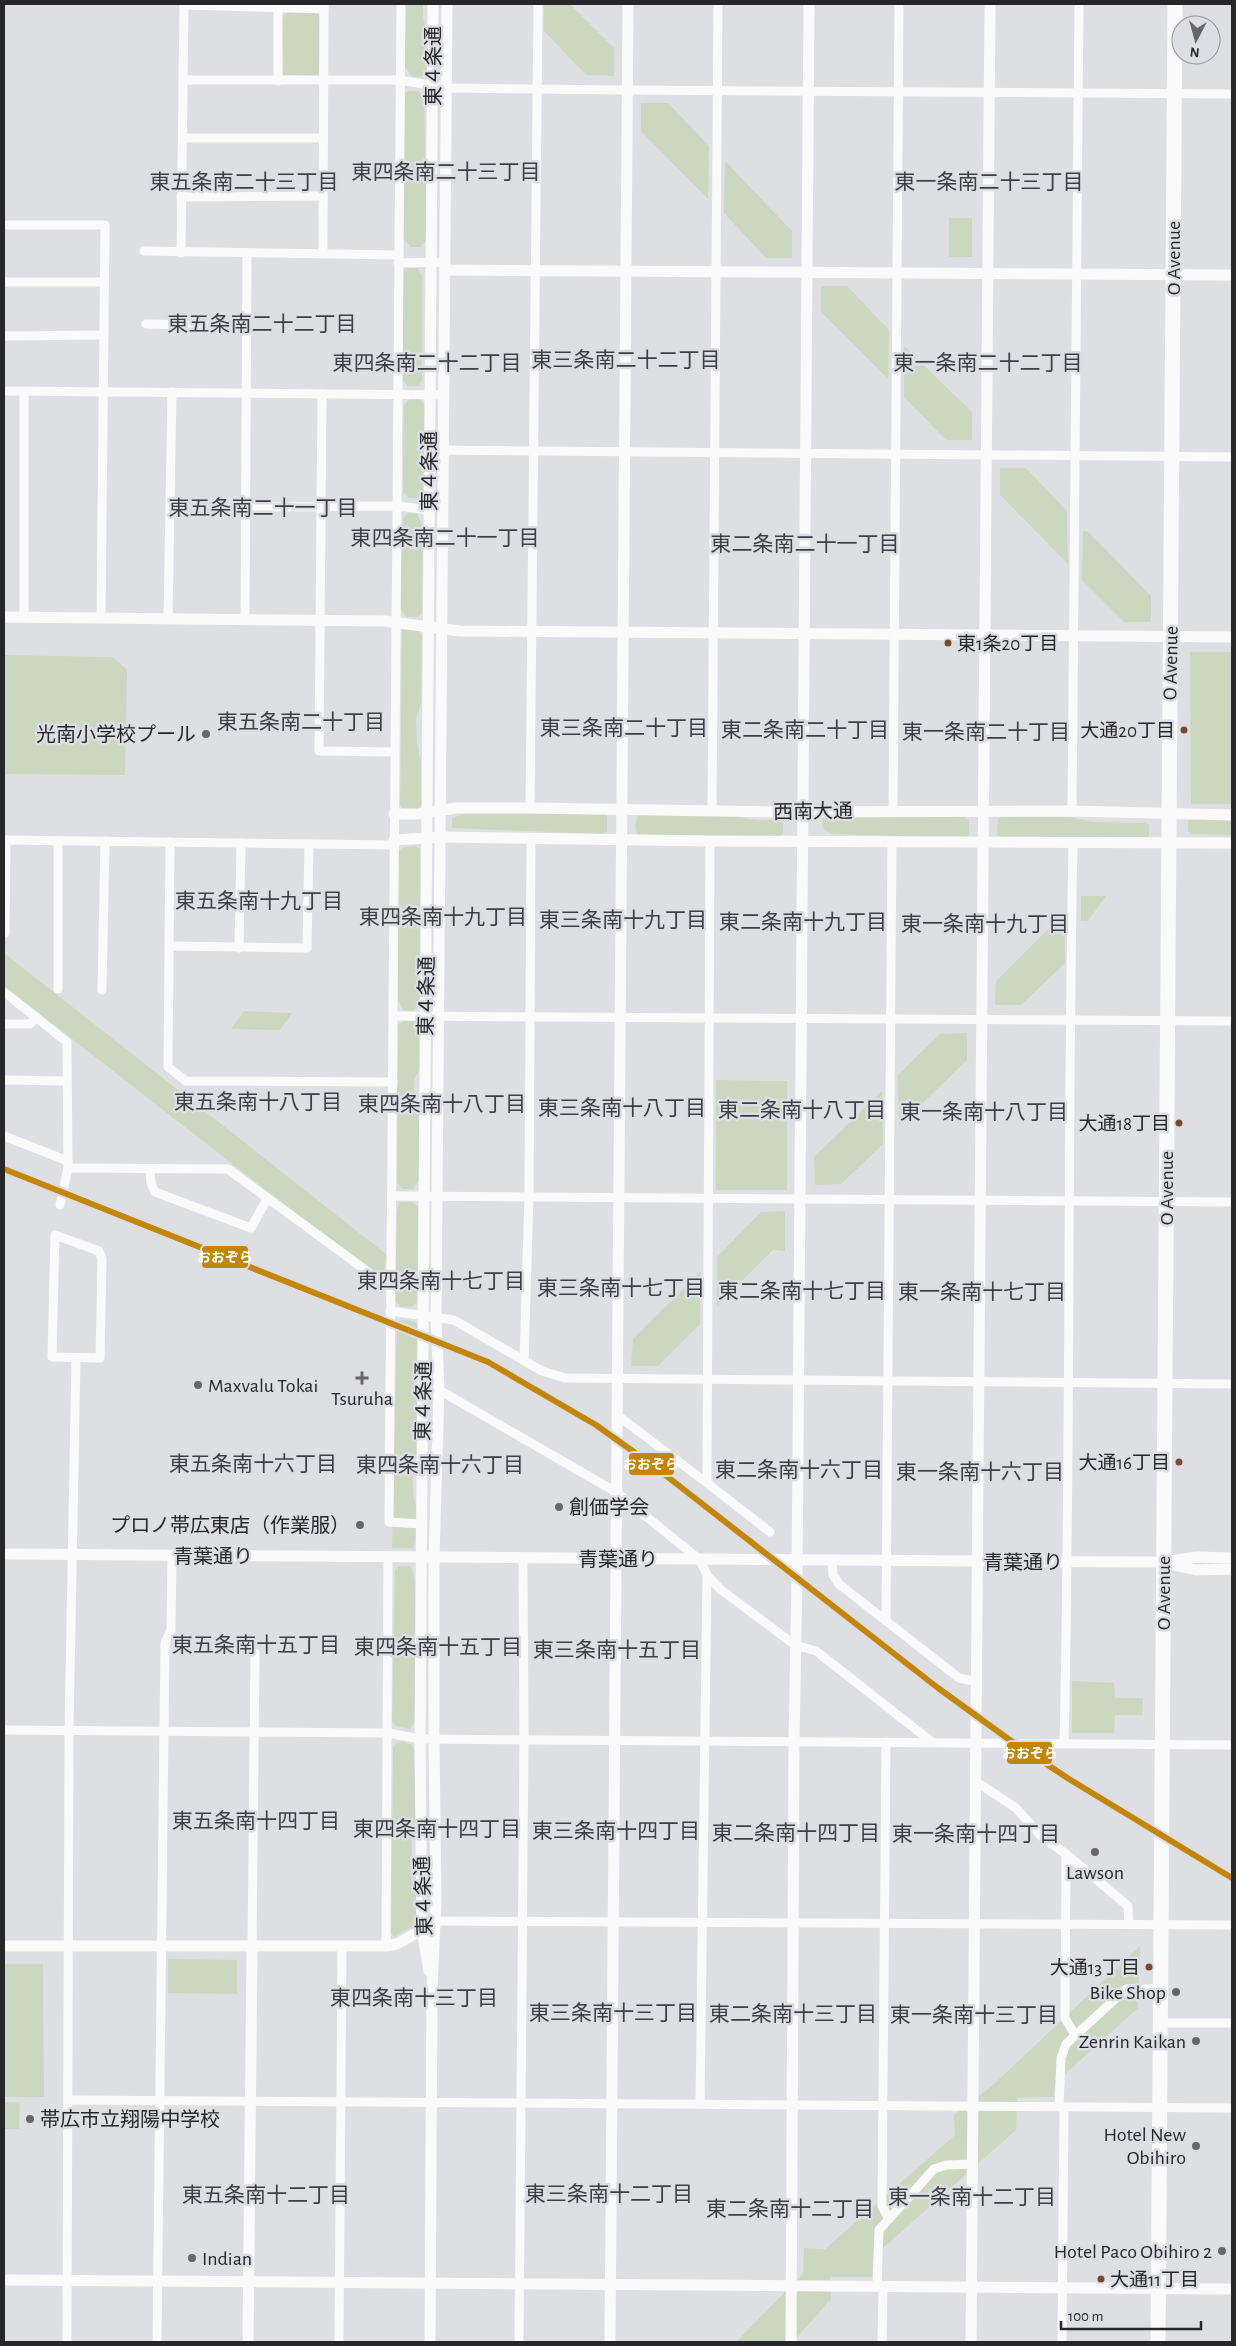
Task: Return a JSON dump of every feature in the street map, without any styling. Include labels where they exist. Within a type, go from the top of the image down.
[{"type":"highway","name":"O Avenue","points":[[1158,2342],[1162,1562],[1175,4]]},
{"type":"street","points":[[181,252],[184,4],[278,8],[324,6],[323,254]]},
{"type":"street","points":[[401,4],[389,1522],[422,1524]]},
{"type":"street","name":"東４条通","points":[[432,1988],[422,1930],[420,1739],[433,4]]},
{"type":"street","name":"東４条通","points":[[430,2342],[432,1988],[436,1921],[434,1558],[439,1390],[436,1318],[447,4]]},
{"type":"street","points":[[530,808],[538,4]]},
{"type":"street","points":[[610,2342],[628,4]]},
{"type":"street","points":[[712,812],[718,4]]},
{"type":"street","points":[[791,2342],[794,1741],[809,4]]},
{"type":"street","points":[[893,811],[899,4]]},
{"type":"street","points":[[971,2342],[990,4]]},
{"type":"street","points":[[1072,811],[1080,4]]},
{"type":"street","points":[[278,8],[278,81]]},
{"type":"street","points":[[183,80],[400,80],[446,88],[1232,94]]},
{"type":"street","points":[[183,138],[323,138]]},
{"type":"street","points":[[182,197],[322,196]]},
{"type":"street","points":[[4,225],[105,225],[101,618]]},
{"type":"street","points":[[144,251],[323,254],[398,259],[445,266],[625,272],[1232,275]]},
{"type":"street","points":[[245,620],[247,253]]},
{"type":"street","points":[[4,282],[104,282]]},
{"type":"street","points":[[146,324],[247,326]]},
{"type":"street","points":[[4,336],[104,335]]},
{"type":"street","points":[[4,391],[444,395]]},
{"type":"street","points":[[24,392],[24,618]]},
{"type":"street","points":[[168,619],[172,392]]},
{"type":"street","points":[[322,394],[319,751],[395,752]]},
{"type":"street","points":[[429,450],[1076,454],[1232,457]]},
{"type":"street","points":[[246,507],[398,506],[429,510]]},
{"type":"street","points":[[4,617],[396,622],[443,628],[533,632],[1232,636]]},
{"type":"street","name":"西南大通","points":[[394,814],[427,813],[441,810],[530,808],[712,812],[1072,811],[1232,815]]},
{"type":"street","name":"西南大通","points":[[394,842],[441,837],[710,841],[1232,843]]},
{"type":"street","points":[[524,1360],[529,1196],[531,839]]},
{"type":"street","points":[[4,934],[5,840],[309,844],[394,842]]},
{"type":"street","points":[[58,840],[58,988]]},
{"type":"street","points":[[102,990],[105,841]]},
{"type":"street","points":[[707,1483],[711,1018],[710,841]]},
{"type":"street","points":[[170,842],[168,1067],[186,1081],[393,1082]]},
{"type":"street","points":[[886,1622],[892,842]]},
{"type":"street","points":[[239,948],[241,843]]},
{"type":"street","points":[[1064,1744],[1069,1562],[1070,1020],[1073,843]]},
{"type":"street","points":[[169,946],[307,948],[309,844]]},
{"type":"street","points":[[4,992],[67,1042],[68,1165],[60,1205]]},
{"type":"street","points":[[394,1016],[1232,1021]]},
{"type":"street","points":[[4,1024],[30,1024],[36,1017]]},
{"type":"street","points":[[4,1080],[67,1081]]},
{"type":"street","points":[[4,1136],[68,1165],[150,1170],[228,1169],[390,1288]]},
{"type":"street","points":[[150,1170],[151,1182],[155,1192],[251,1228],[267,1199]]},
{"type":"street","points":[[392,1196],[1232,1202]]},
{"type":"street","points":[[54,1236],[99,1251],[102,1259],[100,1358],[76,1358],[52,1357],[54,1236]]},
{"type":"street","points":[[390,1311],[454,1320],[542,1371],[565,1378],[978,1380],[1232,1384]]},
{"type":"street","points":[[67,2342],[69,1730],[76,1358]]},
{"type":"street","points":[[439,1390],[616,1492],[700,1560],[707,1575],[720,1589],[795,1645],[816,1652],[932,1743]]},
{"type":"street","points":[[617,1416],[770,1532]]},
{"type":"street","name":"青葉通り","points":[[4,1554],[421,1559],[978,1562],[1162,1562],[1197,1557],[1232,1558]]},
{"type":"street","points":[[157,2342],[158,2100],[163,1947],[165,1643],[171,1630],[172,1556]]},
{"type":"street","points":[[386,1946],[388,1558]]},
{"type":"street","points":[[519,2342],[524,1739],[523,1559]]},
{"type":"street","points":[[832,1560],[833,1575],[838,1584],[959,1678],[977,1682]]},
{"type":"street","points":[[1162,1562],[1196,1570],[1232,1569]]},
{"type":"street","points":[[700,2104],[707,1575]]},
{"type":"street","points":[[248,2342],[255,1654]]},
{"type":"street","points":[[4,1730],[388,1733],[420,1739],[1232,1745]]},
{"type":"street","points":[[886,1742],[882,2206],[890,2219]]},
{"type":"street","points":[[975,1781],[1016,1808],[1041,1836],[1066,1854],[1128,1906],[1128,1924]]},
{"type":"street","points":[[1066,1854],[1065,2018],[1075,2035]]},
{"type":"street","points":[[4,1946],[252,1948],[386,1946],[397,1944],[436,1921],[522,1920],[702,1924],[1232,1925]]},
{"type":"street","points":[[339,2342],[342,1948]]},
{"type":"street","points":[[1062,2342],[1061,2058],[1066,2044],[1126,1989],[1160,1989]]},
{"type":"street","points":[[1160,2023],[1232,2023]]},
{"type":"street","points":[[69,2100],[1232,2108]]},
{"type":"street","points":[[882,2342],[879,2230],[934,2169],[946,2165],[973,2164]]},
{"type":"street","points":[[4,2280],[1232,2290]]},
{"type":"green space","points":[[405,4],[423,4],[423,17],[428,37],[428,70],[422,77],[412,77],[404,65]]},
{"type":"green space","points":[[544,4],[570,4],[614,48],[614,76],[586,75],[544,31]]},
{"type":"green space","points":[[289,11],[319,11],[319,76],[283,75],[282,18]]},
{"type":"green space","points":[[418,91],[424,97],[427,240],[420,247],[411,247],[403,238],[405,93]]},
{"type":"green space","points":[[641,103],[668,103],[709,146],[708,199],[641,131]]},
{"type":"green space","points":[[725,161],[792,231],[792,258],[766,258],[724,213]]},
{"type":"green space","points":[[949,218],[972,218],[972,257],[949,257]]},
{"type":"green space","points":[[408,268],[418,268],[422,276],[422,380],[419,386],[407,386],[402,378],[403,272]]},
{"type":"green space","points":[[821,286],[847,286],[889,330],[888,379],[821,312]]},
{"type":"green space","points":[[904,346],[972,412],[972,440],[946,440],[904,397]]},
{"type":"green space","points":[[419,398],[425,406],[423,493],[418,498],[409,498],[403,492],[404,405],[410,399]]},
{"type":"green space","points":[[1000,468],[1026,468],[1067,511],[1068,564],[1000,495]]},
{"type":"green space","points":[[409,513],[417,514],[423,526],[422,614],[417,617],[406,617],[399,607],[403,518]]},
{"type":"green space","points":[[1083,531],[1087,531],[1151,596],[1151,622],[1124,622],[1082,580]]},
{"type":"green space","points":[[402,629],[419,630],[422,636],[421,703],[416,720],[417,743],[421,763],[422,805],[419,810],[403,810],[400,805]]},
{"type":"green space","points":[[1190,652],[1232,652],[1232,804],[1191,804]]},
{"type":"green space","points":[[4,655],[113,657],[127,670],[125,775],[4,774]]},
{"type":"green space","points":[[466,813],[604,814],[607,816],[607,831],[603,834],[452,828],[452,818]]},
{"type":"green space","points":[[639,814],[726,815],[756,820],[780,820],[783,823],[783,833],[779,837],[638,835],[636,824]]},
{"type":"green space","points":[[827,815],[965,817],[969,820],[969,834],[966,838],[833,834],[823,827],[822,818]]},
{"type":"green space","points":[[1000,817],[1069,817],[1094,822],[1145,823],[1149,825],[1149,835],[1146,839],[1000,837],[997,834],[998,819]]},
{"type":"green space","points":[[1191,819],[1232,819],[1232,835],[1193,834],[1188,831],[1188,821]]},
{"type":"green space","points":[[415,846],[420,849],[420,1003],[413,1011],[403,1010],[398,1001],[398,851],[404,847]]},
{"type":"green space","points":[[1081,896],[1106,896],[1088,921],[1081,921]]},
{"type":"green space","points":[[1064,913],[1065,963],[1021,1005],[995,1005],[996,981]]},
{"type":"green space","points":[[4,953],[386,1254],[384,1273],[376,1274],[4,986]]},
{"type":"green space","points":[[244,1011],[292,1013],[280,1030],[231,1029]]},
{"type":"green space","points":[[404,1021],[416,1021],[420,1027],[420,1069],[414,1079],[414,1101],[420,1118],[420,1179],[413,1189],[402,1189],[397,1182],[398,1025]]},
{"type":"green space","points":[[967,1033],[967,1060],[899,1126],[898,1075],[940,1034]]},
{"type":"green space","points":[[716,1080],[787,1081],[787,1190],[716,1190]]},
{"type":"green space","points":[[882,1091],[883,1144],[841,1184],[815,1185],[814,1157]]},
{"type":"green space","points":[[400,1202],[412,1202],[418,1206],[417,1303],[411,1307],[401,1307],[395,1300],[397,1210]]},
{"type":"green space","points":[[785,1211],[785,1251],[773,1250],[717,1306],[717,1257],[761,1212]]},
{"type":"green space","points":[[701,1271],[700,1324],[658,1366],[631,1366],[633,1339]]},
{"type":"green space","points":[[397,1321],[415,1322],[419,1328],[419,1447],[412,1471],[413,1495],[417,1510],[413,1548],[392,1548]]},
{"type":"green space","points":[[399,1566],[410,1566],[413,1570],[415,1587],[415,1721],[410,1729],[396,1726],[392,1721],[395,1570]]},
{"type":"green space","points":[[1072,1681],[1114,1683],[1115,1698],[1143,1698],[1142,1715],[1115,1715],[1114,1733],[1072,1733]]},
{"type":"green space","points":[[404,1742],[412,1745],[414,1751],[416,1819],[411,1831],[412,1859],[416,1865],[416,1925],[394,1936],[391,1933],[393,1748],[396,1743]]},
{"type":"green space","points":[[1140,1946],[1138,2008],[1055,2083],[1054,2097],[1017,2098],[1016,2130],[873,2257],[872,2277],[830,2277],[831,2299],[793,2342],[736,2342],[803,2274],[804,2248],[825,2249],[955,2135],[954,2115],[992,2086]]},
{"type":"green space","points":[[168,1959],[237,1960],[237,1994],[168,1993]]},
{"type":"green space","points":[[4,1964],[43,1964],[44,2097],[4,2097]]},
{"type":"green space","points":[[4,2102],[20,2103],[19,2129],[4,2129]]},
{"type":"transit line","name":"おおぞら","points":[[4,1169],[488,1362],[596,1425],[655,1467],[938,1688],[1007,1738],[1069,1779],[1232,1878]]},
{"type":"place","name":"東1条20丁目","points":[[948,643]]},
{"type":"place","name":"大通20丁目","points":[[1184,730]]},
{"type":"place","name":"光南小学校プール","points":[[206,734]]},
{"type":"place","name":"大通18丁目","points":[[1179,1123]]},
{"type":"place","name":"Tsuruha","points":[[362,1378]]},
{"type":"place","name":"Maxvalu Tokai","points":[[198,1385]]},
{"type":"place","name":"大通16丁目","points":[[1179,1462]]},
{"type":"place","name":"創価学会","points":[[559,1507]]},
{"type":"place","name":"プロノ帯広東店（作業服）","points":[[360,1525]]},
{"type":"place","name":"Lawson","points":[[1095,1852]]},
{"type":"place","name":"大通13丁目","points":[[1149,1967]]},
{"type":"place","name":"Bike Shop","points":[[1176,1992]]},
{"type":"place","name":"Zenrin Kaikan","points":[[1196,2041]]},
{"type":"place","name":"帯広市立翔陽中学校","points":[[30,2119]]},
{"type":"place","name":"Hotel New Obihiro","points":[[1196,2146]]},
{"type":"place","name":"Hotel Paco Obihiro 2","points":[[1222,2251]]},
{"type":"place","name":"Indian","points":[[192,2258]]},
{"type":"place","name":"大通11丁目","points":[[1101,2279]]},
{"type":"district","name":"東四条南二十三丁目","points":[[446,172]]},
{"type":"district","name":"東五条南二十三丁目","points":[[244,182]]},
{"type":"district","name":"東一条南二十三丁目","points":[[989,182]]},
{"type":"district","name":"東五条南二十二丁目","points":[[262,324]]},
{"type":"district","name":"東三条南二十二丁目","points":[[626,360]]},
{"type":"district","name":"東四条南二十二丁目","points":[[427,363]]},
{"type":"district","name":"東一条南二十二丁目","points":[[988,363]]},
{"type":"district","name":"東五条南二十一丁目","points":[[263,508]]},
{"type":"district","name":"東四条南二十一丁目","points":[[445,538]]},
{"type":"district","name":"東二条南二十一丁目","points":[[805,544]]},
{"type":"district","name":"東五条南二十丁目","points":[[301,722]]},
{"type":"district","name":"東三条南二十丁目","points":[[624,728]]},
{"type":"district","name":"東二条南二十丁目","points":[[805,730]]},
{"type":"district","name":"東一条南二十丁目","points":[[986,732]]},
{"type":"district","name":"東五条南十九丁目","points":[[259,901]]},
{"type":"district","name":"東四条南十九丁目","points":[[443,917]]},
{"type":"district","name":"東三条南十九丁目","points":[[623,920]]},
{"type":"district","name":"東二条南十九丁目","points":[[803,922]]},
{"type":"district","name":"東一条南十九丁目","points":[[985,924]]},
{"type":"district","name":"東五条南十八丁目","points":[[258,1102]]},
{"type":"district","name":"東四条南十八丁目","points":[[442,1104]]},
{"type":"district","name":"東三条南十八丁目","points":[[622,1108]]},
{"type":"district","name":"東二条南十八丁目","points":[[802,1110]]},
{"type":"district","name":"東一条南十八丁目","points":[[984,1112]]},
{"type":"district","name":"東四条南十七丁目","points":[[441,1281]]},
{"type":"district","name":"東三条南十七丁目","points":[[621,1288]]},
{"type":"district","name":"東二条南十七丁目","points":[[802,1291]]},
{"type":"district","name":"東一条南十七丁目","points":[[982,1292]]},
{"type":"district","name":"東五条南十六丁目","points":[[253,1464]]},
{"type":"district","name":"東四条南十六丁目","points":[[440,1465]]},
{"type":"district","name":"東二条南十六丁目","points":[[799,1470]]},
{"type":"district","name":"東一条南十六丁目","points":[[980,1472]]},
{"type":"district","name":"東五条南十五丁目","points":[[256,1645]]},
{"type":"district","name":"東四条南十五丁目","points":[[438,1647]]},
{"type":"district","name":"東三条南十五丁目","points":[[617,1650]]},
{"type":"district","name":"東五条南十四丁目","points":[[256,1821]]},
{"type":"district","name":"東四条南十四丁目","points":[[437,1829]]},
{"type":"district","name":"東三条南十四丁目","points":[[616,1831]]},
{"type":"district","name":"東二条南十四丁目","points":[[796,1833]]},
{"type":"district","name":"東一条南十四丁目","points":[[976,1834]]},
{"type":"district","name":"東四条南十三丁目","points":[[414,1998]]},
{"type":"district","name":"東三条南十三丁目","points":[[613,2013]]},
{"type":"district","name":"東二条南十三丁目","points":[[793,2014]]},
{"type":"district","name":"東一条南十三丁目","points":[[974,2015]]},
{"type":"district","name":"東三条南十二丁目","points":[[609,2194]]},
{"type":"district","name":"東五条南十二丁目","points":[[266,2195]]},
{"type":"district","name":"東一条南十二丁目","points":[[972,2197]]},
{"type":"district","name":"東二条南十二丁目","points":[[790,2209]]}]
